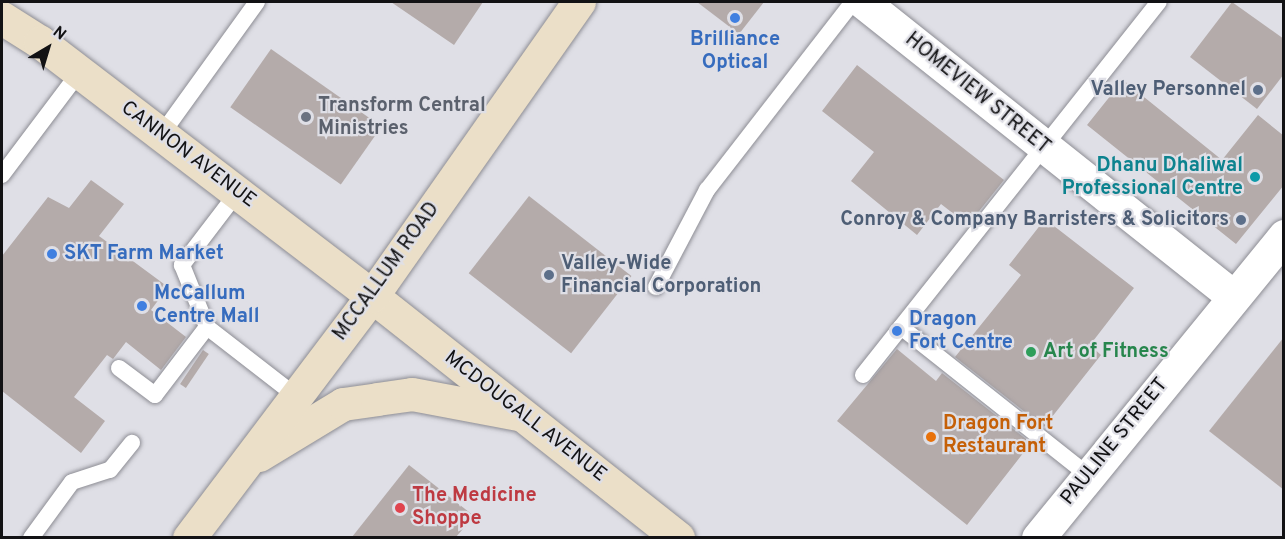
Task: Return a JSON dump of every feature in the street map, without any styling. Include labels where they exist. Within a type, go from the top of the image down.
[{"type":"main road","name":"MCCALLUM ROAD","points":[[189,537],[372,296],[579,2]]},
{"type":"main road","name":"CANNON AVENUE","points":[[2,18],[40,42],[372,296]]},
{"type":"main road","name":"MCDOUGALL AVENUE","points":[[372,296],[678,537]]},
{"type":"main road","points":[[245,464],[343,404],[412,394],[522,415]]},
{"type":"street","name":"HOMEVIEW STREET","points":[[862,2],[1233,296]]},
{"type":"street","name":"PAULINE STREET","points":[[1038,537],[1284,236]]},
{"type":"lane","points":[[161,135],[258,2]]},
{"type":"lane","points":[[656,287],[707,190],[853,2]]},
{"type":"lane","points":[[863,375],[1159,2]]},
{"type":"lane","points":[[2,175],[79,73]]},
{"type":"lane","points":[[237,193],[182,265],[207,327],[296,396]]},
{"type":"lane","points":[[119,368],[155,395],[207,327]]},
{"type":"lane","points":[[901,327],[1088,476]]},
{"type":"lane","points":[[31,537],[72,482],[110,470],[132,442]]},
{"type":"building","points":[[391,2],[483,2],[454,45]]},
{"type":"building","name":"Brilliance Optical","points":[[697,2],[764,2],[739,34]]},
{"type":"building","points":[[1232,2],[1284,39],[1284,74],[1257,109],[1190,57]]},
{"type":"building","name":"Transform Central Ministries","points":[[271,49],[382,126],[341,185],[230,107]]},
{"type":"building","points":[[857,65],[1004,180],[968,225],[941,204],[917,235],[851,181],[874,152],[822,111]]},
{"type":"building","points":[[1123,80],[1222,160],[1258,115],[1284,136],[1284,185],[1236,244],[1087,125]]},
{"type":"building","points":[[91,180],[124,204],[99,236],[168,287],[151,310],[186,337],[161,370],[126,342],[113,359],[107,355],[74,397],[105,421],[81,453],[2,391],[2,256],[48,197],[69,208]]},
{"type":"building","name":"Valley-Wide Financial Corporation","points":[[529,196],[631,276],[571,353],[469,273]]},
{"type":"building","points":[[1045,219],[1134,288],[1090,345],[1101,355],[1044,427],[955,357],[1021,275],[1009,265]]},
{"type":"building","points":[[1284,337],[1284,490],[1209,431]]},
{"type":"building","name":"Dragon Fort Restaurant","points":[[897,349],[936,381],[942,373],[1031,443],[967,525],[837,421]]},
{"type":"building","points":[[203,350],[209,354],[186,388],[180,384]]},
{"type":"building","points":[[409,465],[474,516],[456,537],[352,537]]},
{"type":"place","name":"Brilliance Optical","points":[[735,18]]},
{"type":"place","name":"Valley Personnel","points":[[1258,90]]},
{"type":"place","name":"Transform Central Ministries","points":[[306,117]]},
{"type":"place","name":"Dhanu Dhaliwal Professional Centre","points":[[1255,177]]},
{"type":"place","name":"Conroy & Company Barristers & Solicitors","points":[[1241,220]]},
{"type":"place","name":"SKT Farm Market","points":[[52,254]]},
{"type":"place","name":"Valley-Wide Financial Corporation","points":[[549,275]]},
{"type":"place","name":"McCallum Centre Mall","points":[[142,306]]},
{"type":"place","name":"Dragon Fort Centre","points":[[897,331]]},
{"type":"place","name":"Art of Fitness","points":[[1031,352]]},
{"type":"place","name":"Dragon Fort Restaurant","points":[[931,437]]},
{"type":"place","name":"The Medicine Shoppe","points":[[400,508]]}]
